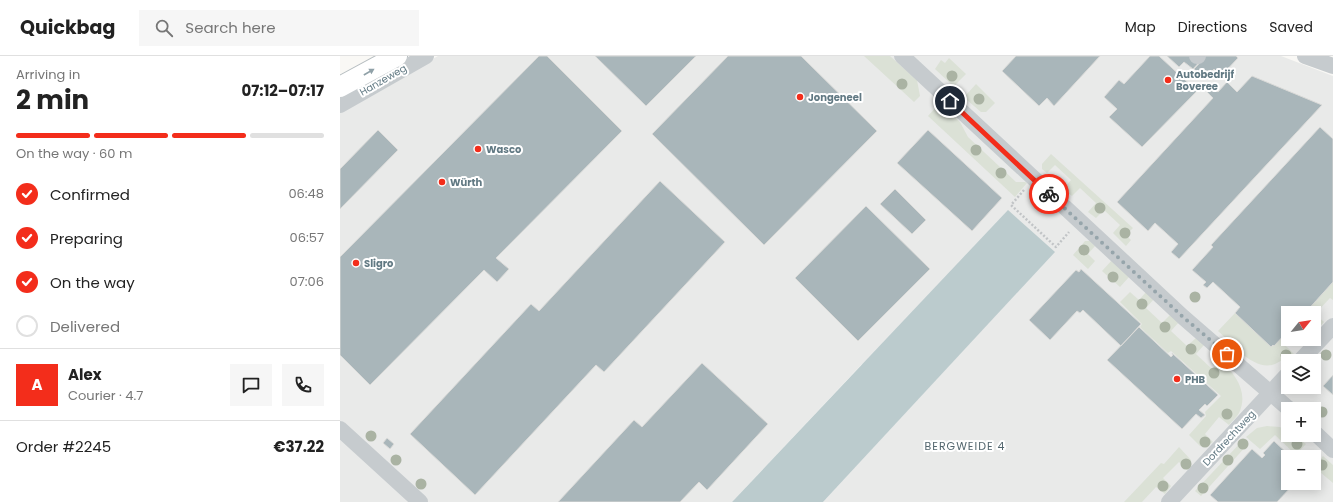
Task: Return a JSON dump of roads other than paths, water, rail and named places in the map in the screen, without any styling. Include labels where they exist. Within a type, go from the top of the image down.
[{"type":"main road","name":"Hanzeweg","points":[[340,87],[397,56]]},
{"type":"street","name":"Hanzeweg","points":[[340,105],[426,56]]},
{"type":"street","points":[[902,56],[1183,317],[1282,402]]},
{"type":"street","points":[[1305,56],[1333,66]]},
{"type":"street","points":[[1307,354],[1333,326]]},
{"type":"street","name":"Dordrechtweg","points":[[1170,502],[1281,381]]},
{"type":"street","points":[[340,430],[420,502]]},
{"type":"street","points":[[1321,439],[1333,450]]},
{"type":"place","name":"Autobedrijf Boveree","points":[[1168,80]]},
{"type":"place","name":"Jongeneel","points":[[800,97]]},
{"type":"place","name":"Wasco","points":[[478,149]]},
{"type":"place","name":"Würth","points":[[442,182]]},
{"type":"place","name":"Sligro","points":[[356,263]]},
{"type":"place","name":"PHB","points":[[1177,379]]},
{"type":"district","name":"BERGWEIDE 4","points":[[965,446]]}]
